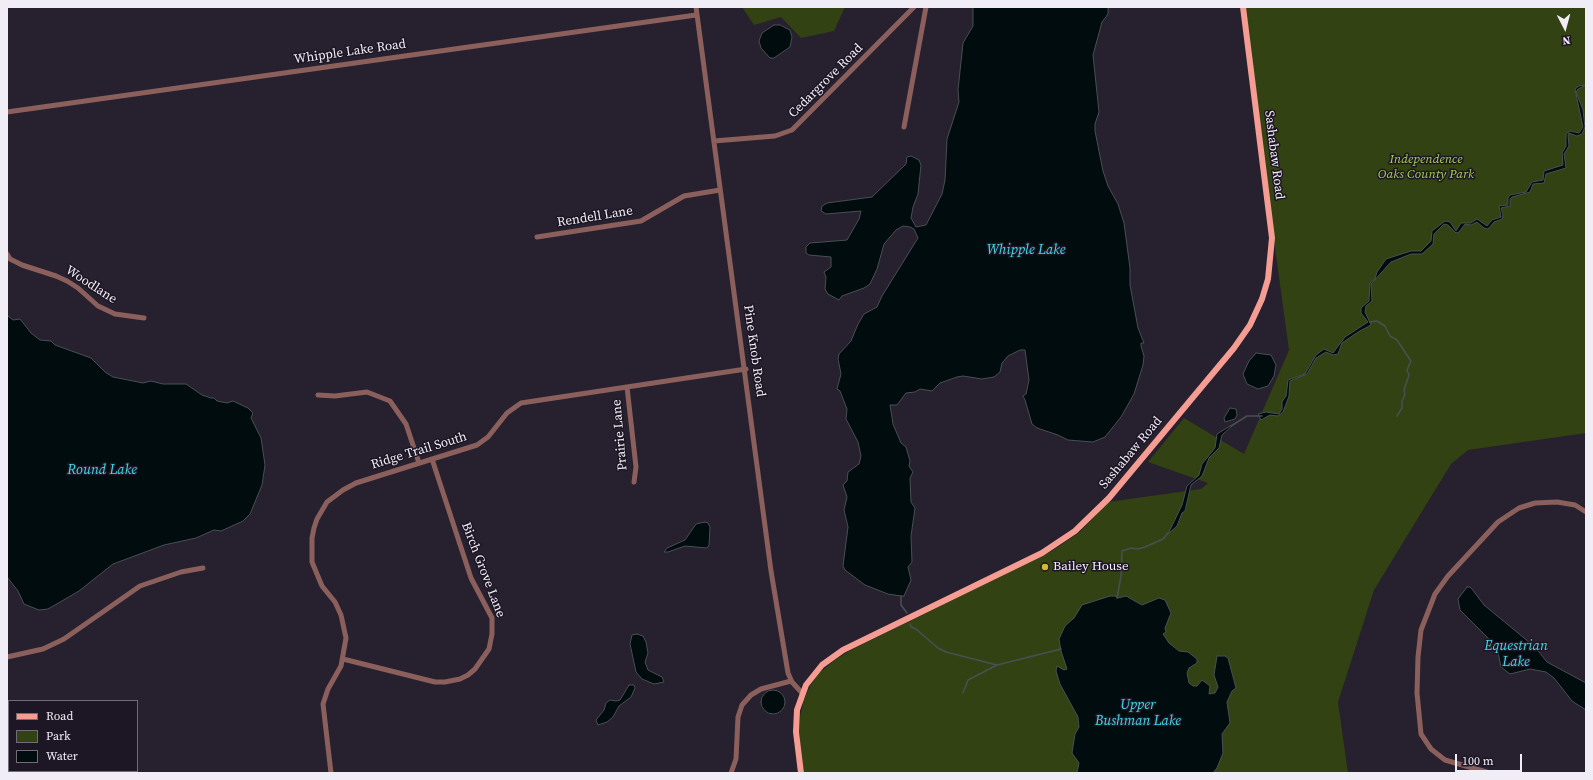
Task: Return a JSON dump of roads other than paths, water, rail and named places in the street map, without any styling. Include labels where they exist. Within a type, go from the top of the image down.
[{"type":"main road","name":"Sashabaw Road","points":[[801,773],[796,727],[797,710],[802,693],[816,671],[839,652],[1037,555],[1075,531],[1109,498],[1243,335],[1258,309],[1265,289],[1270,265],[1272,238],[1243,7]]},
{"type":"street","name":"Pine Knob Road","points":[[696,7],[720,190],[746,368],[772,571],[791,681]]},
{"type":"street","name":"Cedargrove Road","points":[[714,141],[776,136],[792,130],[914,7]]},
{"type":"street","points":[[904,127],[926,7]]},
{"type":"street","name":"Whipple Lake Road","points":[[7,112],[696,15]]},
{"type":"street","name":"Rendell Lane","points":[[537,237],[641,221],[684,196],[720,190]]},
{"type":"street","name":"Woodlane","points":[[7,254],[15,262],[67,281],[78,288],[98,306],[115,314],[144,318]]},
{"type":"street","name":"Ridge Trail South","points":[[331,773],[323,704],[343,659],[346,638],[341,615],[335,602],[322,586],[312,562],[312,538],[317,519],[327,502],[343,490],[374,477],[462,450],[482,442],[493,432],[508,413],[520,403],[746,368]]},
{"type":"street","name":"Prairie Lane","points":[[627,387],[636,467],[634,482]]},
{"type":"street","points":[[318,395],[335,396],[367,392],[390,402],[406,424],[419,463]]},
{"type":"street","name":"Birch Grove Lane","points":[[343,659],[435,682],[445,682],[460,679],[468,675],[475,669],[488,650],[492,634],[492,618],[471,578],[432,459]]},
{"type":"street","points":[[1490,773],[1445,760],[1431,749],[1421,734],[1417,694],[1418,657],[1421,630],[1435,594],[1448,576],[1498,522],[1519,508],[1535,503],[1557,502],[1575,506],[1586,512]]},
{"type":"street","points":[[7,657],[37,650],[64,639],[140,586],[181,572],[203,568]]},
{"type":"street","points":[[731,773],[736,759],[738,718],[742,705],[761,689],[791,681],[802,693]]},
{"type":"water","name":"Whipple Lake","points":[[973,7],[1108,7],[1108,14],[1102,22],[1093,55],[1099,112],[1095,124],[1095,131],[1103,171],[1108,186],[1118,204],[1124,223],[1130,268],[1130,285],[1138,328],[1144,343],[1141,343],[1144,356],[1143,365],[1134,394],[1121,417],[1105,437],[1093,442],[1068,440],[1037,428],[1032,424],[1023,396],[1026,394],[1029,380],[1025,350],[1020,350],[1008,356],[1002,363],[1000,372],[994,377],[982,379],[963,376],[957,377],[940,383],[932,391],[920,389],[915,392],[906,393],[897,405],[890,405],[893,424],[901,443],[906,447],[910,461],[909,466],[913,472],[910,478],[911,502],[915,508],[911,536],[912,562],[908,567],[911,580],[904,596],[901,596],[888,594],[865,585],[845,570],[843,566],[848,527],[844,510],[847,497],[843,485],[847,481],[848,472],[859,464],[861,456],[858,442],[846,419],[847,409],[840,391],[837,389],[841,374],[838,359],[839,354],[851,341],[864,314],[877,307],[882,296],[918,238],[914,229],[910,227],[903,226],[896,230],[884,244],[877,269],[870,284],[864,288],[842,296],[839,300],[828,294],[825,289],[826,277],[824,272],[831,267],[831,257],[809,255],[806,253],[806,247],[810,243],[847,240],[859,219],[861,211],[826,214],[821,211],[822,206],[827,203],[872,197],[906,164],[907,157],[911,156],[919,160],[921,165],[918,194],[911,218],[916,227],[926,225],[942,194],[945,180],[947,139],[959,102],[958,90],[963,43],[973,26]]},
{"type":"water","points":[[774,25],[780,25],[790,30],[792,37],[790,47],[774,58],[770,58],[761,48],[759,41],[762,33]]},
{"type":"water","points":[[1586,85],[1578,89],[1576,92],[1583,110],[1585,127],[1582,134],[1577,136],[1569,133],[1568,135],[1569,146],[1564,154],[1566,168],[1546,174],[1544,183],[1533,184],[1530,192],[1512,197],[1510,199],[1510,206],[1501,208],[1503,215],[1502,219],[1494,222],[1488,229],[1484,228],[1477,222],[1471,225],[1465,224],[1459,232],[1456,233],[1448,225],[1444,224],[1434,234],[1433,244],[1422,254],[1411,254],[1391,262],[1371,284],[1372,301],[1366,306],[1365,312],[1371,325],[1342,343],[1338,354],[1333,355],[1326,352],[1316,358],[1307,374],[1290,381],[1289,396],[1283,412],[1278,416],[1270,415],[1261,420],[1258,414],[1266,412],[1279,414],[1282,409],[1282,402],[1286,396],[1288,380],[1305,374],[1316,355],[1324,349],[1333,353],[1345,337],[1368,322],[1361,313],[1361,308],[1369,301],[1370,283],[1375,279],[1377,272],[1386,259],[1411,251],[1421,251],[1431,241],[1432,231],[1445,221],[1450,222],[1456,231],[1461,223],[1471,223],[1477,219],[1487,226],[1492,220],[1501,217],[1499,206],[1508,205],[1508,198],[1510,195],[1526,192],[1532,182],[1543,180],[1544,171],[1563,165],[1562,153],[1566,146],[1566,134],[1570,131],[1579,133],[1583,127],[1575,89],[1579,86]]},
{"type":"water","name":"Round Lake","points":[[7,315],[13,320],[20,319],[31,333],[40,340],[51,341],[55,345],[91,358],[105,372],[113,377],[143,383],[151,381],[163,384],[186,384],[202,395],[214,398],[217,401],[227,403],[233,401],[248,408],[253,413],[251,418],[261,438],[265,465],[262,485],[250,514],[243,521],[221,531],[214,530],[196,538],[164,545],[113,564],[79,591],[48,609],[39,610],[24,604],[18,591],[7,577]]},
{"type":"water","points":[[1256,353],[1271,355],[1276,365],[1274,376],[1268,386],[1258,389],[1247,384],[1243,374],[1249,361]]},
{"type":"water","points":[[1230,408],[1236,409],[1237,415],[1235,419],[1225,422],[1224,418]]},
{"type":"water","points":[[1232,426],[1222,435],[1219,448],[1209,458],[1202,476],[1191,485],[1185,511],[1182,513],[1177,526],[1168,534],[1182,505],[1187,486],[1199,475],[1202,464],[1215,448],[1217,434]]},
{"type":"water","points":[[705,522],[708,523],[710,527],[709,545],[707,548],[685,546],[664,552],[667,548],[685,540],[696,524]]},
{"type":"water","name":"Equestrian Lake","points":[[1467,587],[1472,589],[1484,605],[1535,647],[1547,662],[1586,683],[1586,710],[1572,701],[1554,678],[1546,672],[1530,669],[1510,674],[1501,667],[1498,652],[1490,640],[1460,610],[1458,599]]},
{"type":"water","name":"Upper Bushman Lake","points":[[1110,596],[1115,596],[1118,598],[1126,596],[1142,605],[1159,598],[1165,600],[1171,613],[1165,628],[1166,632],[1163,634],[1169,643],[1179,651],[1188,652],[1197,659],[1197,663],[1189,668],[1187,673],[1189,683],[1193,686],[1197,686],[1202,680],[1210,686],[1209,694],[1215,693],[1218,687],[1214,675],[1217,656],[1225,656],[1228,658],[1236,688],[1232,691],[1227,702],[1230,723],[1222,734],[1223,753],[1217,768],[1213,773],[1077,773],[1079,763],[1072,753],[1075,734],[1079,727],[1078,717],[1060,684],[1056,671],[1057,666],[1064,670],[1067,669],[1059,639],[1065,626],[1074,618],[1082,605]]},
{"type":"water","points":[[637,634],[643,636],[646,642],[648,653],[645,662],[648,670],[662,677],[664,682],[654,684],[642,679],[636,672],[630,644],[632,635]]},
{"type":"water","points":[[629,685],[634,685],[635,688],[631,697],[619,706],[613,717],[607,722],[598,725],[596,720],[604,710],[606,703],[610,700],[620,700]]},
{"type":"water","points":[[773,690],[782,693],[785,702],[782,711],[773,714],[764,711],[761,702],[764,693]]},
{"type":"water","points":[[7,743],[8,772],[54,772],[54,773],[7,773]]},
{"type":"waterway","points":[[1370,322],[1377,321],[1385,326],[1390,336],[1397,340],[1411,361],[1407,370],[1409,375],[1404,390],[1405,395],[1402,401],[1402,408],[1397,416]]},
{"type":"waterway","points":[[1231,426],[1247,416],[1262,416]]},
{"type":"waterway","points":[[1117,598],[1121,576],[1122,551],[1131,548],[1138,549],[1145,547],[1163,539],[1168,533]]},
{"type":"waterway","points":[[901,596],[901,605],[907,613]]},
{"type":"waterway","points":[[910,624],[911,627],[916,629],[938,648],[946,652],[997,665]]},
{"type":"waterway","points":[[963,693],[968,680],[997,665],[1061,649]]},
{"type":"place","name":"Bailey House","points":[[1045,567]]},
{"type":"park label","name":"Independence Oaks County Park","points":[[1426,168]]}]
